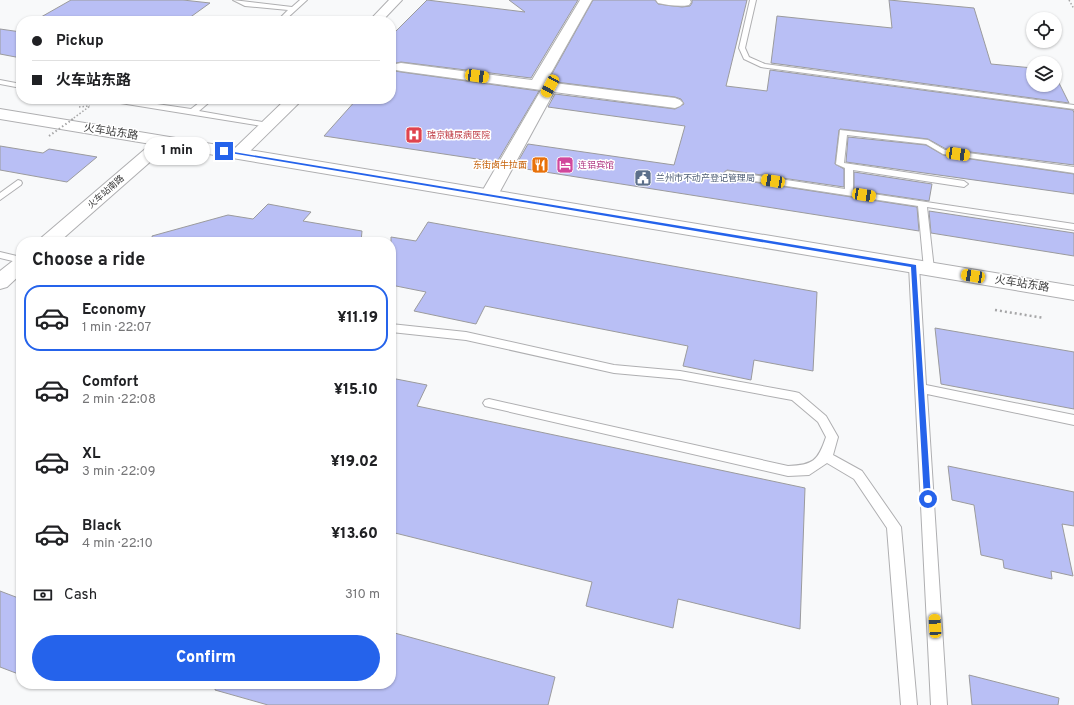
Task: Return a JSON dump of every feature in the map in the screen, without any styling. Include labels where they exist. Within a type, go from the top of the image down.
[{"type":"main road","points":[[380,16],[396,0]]},
{"type":"main road","points":[[489,195],[586,0]]},
{"type":"main road","points":[[662,0],[685,2]]},
{"type":"main road","points":[[401,67],[675,103]]},
{"type":"main road","points":[[239,154],[290,104]]},
{"type":"main road","name":"火车站东路","points":[[0,114],[1074,293]]},
{"type":"main road","name":"火车站南路","points":[[54,237],[164,141]]},
{"type":"main road","points":[[0,282],[16,268]]},
{"type":"lane","points":[[236,0],[245,4],[294,9]]},
{"type":"lane","points":[[286,16],[304,0]]},
{"type":"lane","points":[[753,0],[742,48],[746,58],[763,66],[1074,107]]},
{"type":"lane","points":[[0,82],[16,85]]},
{"type":"lane","points":[[141,104],[268,125]]},
{"type":"lane","points":[[193,112],[203,104]]},
{"type":"lane","points":[[964,184],[849,167],[840,164],[842,132],[928,142],[943,152],[1074,170]]},
{"type":"lane","points":[[849,167],[849,192]]},
{"type":"lane","points":[[726,174],[1074,227]]},
{"type":"lane","points":[[0,197],[18,183]]},
{"type":"lane","points":[[922,204],[921,388],[939,705]]},
{"type":"lane","points":[[0,255],[16,259]]},
{"type":"lane","points":[[396,329],[466,336],[614,369],[680,375],[795,396],[822,420],[832,437],[826,457],[809,470],[788,471],[489,403]]},
{"type":"lane","points":[[921,388],[1074,420]]},
{"type":"lane","points":[[826,457],[858,475],[894,527],[909,705]]},
{"type":"path","points":[[1069,0],[1074,9]]},
{"type":"path","points":[[50,136],[90,106]]},
{"type":"path","points":[[995,310],[1044,318]]},
{"type":"building","points":[[71,0],[183,0],[210,3],[192,16],[43,16]]},
{"type":"building","points":[[427,0],[525,12],[509,0],[578,0],[531,78],[401,62],[396,63],[396,31]]},
{"type":"building","points":[[593,0],[655,0],[658,4],[682,7],[690,6],[692,0],[747,0],[726,86],[767,91],[770,70],[1073,110],[1074,165],[946,149],[928,139],[840,129],[835,164],[844,169],[844,187],[727,170],[722,174],[727,178],[917,207],[919,231],[526,169],[528,167],[516,165],[528,144],[674,165],[685,126],[548,107],[555,94],[675,109],[684,104],[681,99],[675,97],[548,81]]},
{"type":"building","points":[[889,0],[974,8],[991,64],[1026,67],[1026,92],[1062,92],[1062,89],[1069,103],[771,63],[777,16],[892,28]]},
{"type":"building","points":[[0,29],[16,31],[16,57],[0,54]]},
{"type":"building","points":[[396,71],[539,91],[497,162],[324,136],[353,104],[396,104]]},
{"type":"building","points":[[848,137],[926,145],[943,155],[1074,174],[1074,194],[846,162]]},
{"type":"building","points":[[0,146],[43,153],[49,149],[97,157],[67,182],[0,170]]},
{"type":"building","points":[[854,172],[932,184],[929,201],[854,190]]},
{"type":"building","points":[[268,204],[311,212],[303,221],[362,231],[361,237],[152,237],[228,215],[253,219]]},
{"type":"building","points":[[929,211],[1074,233],[1074,256],[931,233]]},
{"type":"building","points":[[428,222],[817,292],[813,371],[754,360],[751,380],[683,366],[688,346],[485,306],[476,324],[414,311],[426,292],[396,286],[396,238],[416,241]]},
{"type":"building","points":[[935,328],[1074,352],[1074,409],[941,384]]},
{"type":"building","points":[[396,379],[427,385],[417,406],[805,488],[800,629],[678,599],[673,628],[586,606],[592,582],[396,533]]},
{"type":"building","points":[[948,466],[1074,492],[1074,526],[1062,524],[1073,576],[1051,571],[1052,579],[1004,568],[1003,560],[981,555],[974,505],[952,500]]},
{"type":"building","points":[[0,591],[16,597],[16,673],[0,667]]},
{"type":"building","points":[[396,633],[555,677],[548,705],[268,705],[215,690],[396,689]]},
{"type":"building","points":[[969,675],[1059,698],[1058,705],[972,705]]},
{"type":"place","name":"瑞京糖尿病医院","points":[[414,135]]},
{"type":"place","name":"东街卤牛拉面","points":[[540,165]]},
{"type":"place","name":"连铝宾馆","points":[[565,165]]},
{"type":"place","name":"兰州市不动产登记管理局","points":[[643,178]]},
{"type":"route","points":[[224,151],[914,266],[928,499]]}]
